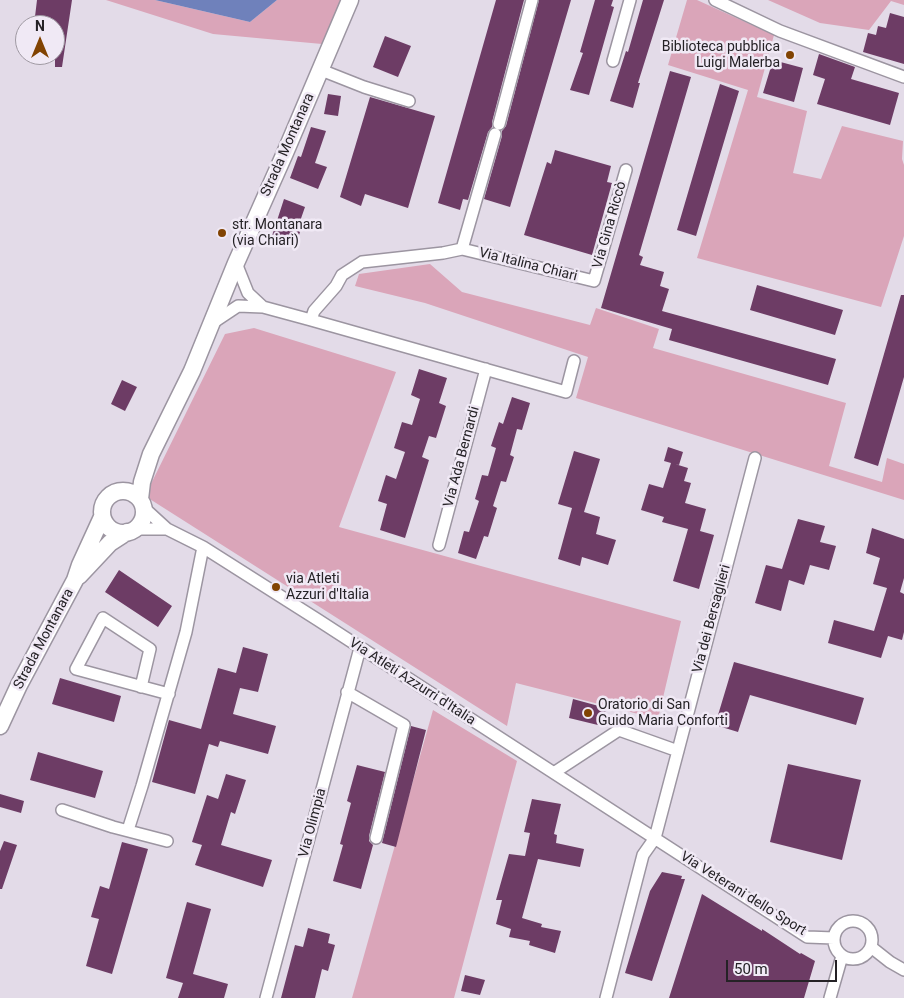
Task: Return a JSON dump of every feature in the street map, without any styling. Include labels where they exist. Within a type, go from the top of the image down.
[{"type":"street","name":"Strada Montanara","points":[[142,503],[142,482],[150,454],[192,371],[210,324],[350,0]]},
{"type":"street","name":"Via Italina Chiari","points":[[462,249],[532,0]]},
{"type":"street","points":[[613,61],[630,0]]},
{"type":"street","points":[[714,0],[780,31],[904,77]]},
{"type":"street","points":[[321,70],[364,87],[409,101]]},
{"type":"street","name":"Via Gina Riccò","points":[[594,281],[626,170]]},
{"type":"street","name":"Via Italina Chiari","points":[[311,320],[314,311],[336,286],[342,275],[362,262],[443,253],[462,249],[594,281]]},
{"type":"street","points":[[236,263],[248,293],[263,307]]},
{"type":"street","points":[[224,292],[248,293]]},
{"type":"street","points":[[224,292],[238,306]]},
{"type":"street","points":[[210,324],[238,306],[263,307],[566,392],[574,361]]},
{"type":"street","name":"Via Ada Bernardi","points":[[439,545],[486,370]]},
{"type":"street","name":"Strada Montanara","points":[[121,491],[150,454]]},
{"type":"street","name":"Via dei Bersaglieri","points":[[606,998],[642,855],[655,838],[755,458]]},
{"type":"street","points":[[121,491],[132,493],[142,503],[141,521],[132,530],[116,532],[109,528],[102,517],[104,502],[110,495],[121,491]]},
{"type":"street","name":"Via Atleti Azzurri d'Italia","points":[[142,503],[167,529],[203,547],[655,838]]},
{"type":"street","name":"Strada Montanara","points":[[0,726],[36,651],[75,580],[102,517]]},
{"type":"street","name":"Via Atleti Azzurri d'Italia","points":[[132,530],[167,529]]},
{"type":"street","name":"Strada Montanara","points":[[75,580],[110,543],[132,530]]},
{"type":"street","points":[[128,830],[186,632],[203,547]]},
{"type":"street","points":[[142,687],[150,649],[103,618],[76,669],[142,687],[169,694]]},
{"type":"street","name":"Via Olimpia","points":[[266,998],[360,648]]},
{"type":"street","points":[[347,692],[404,725],[376,838]]},
{"type":"street","points":[[555,772],[619,730],[678,750]]},
{"type":"street","points":[[62,810],[167,841]]},
{"type":"street","name":"Via Veterani dello Sport","points":[[655,838],[807,937],[834,938]]},
{"type":"street","points":[[851,922],[858,922],[864,925],[871,935],[871,948],[859,958],[848,958],[842,956],[836,948],[834,938],[840,927],[851,922]]},
{"type":"street","points":[[871,948],[904,970]]},
{"type":"street","points":[[830,998],[842,956]]},
{"type":"shaded area","points":[[106,0],[155,0],[250,22],[277,0],[343,0],[322,44],[213,34]]},
{"type":"shaded area","points":[[687,0],[697,0],[774,35],[757,97],[807,111],[793,173],[821,179],[842,126],[903,141],[904,236],[881,307],[697,258],[748,90],[668,65]]},
{"type":"shaded area","points":[[768,0],[904,0],[904,5],[891,1],[869,30],[820,23]]},
{"type":"shaded area","points":[[430,264],[462,292],[590,325],[596,308],[659,329],[653,348],[846,403],[829,466],[882,482],[887,458],[904,464],[904,500],[576,398],[588,357],[425,303],[355,286],[359,274]]},
{"type":"shaded area","points":[[254,328],[396,372],[339,527],[681,621],[658,719],[516,683],[507,726],[145,496],[225,334]]},
{"type":"shaded area","points":[[433,710],[517,761],[454,998],[352,998]]},
{"type":"water","points":[[155,0],[277,0],[250,22]]},
{"type":"building","points":[[37,0],[72,0],[65,47],[65,15],[35,15]]},
{"type":"building","points":[[496,0],[524,0],[492,127],[488,132],[468,200],[463,199],[460,210],[438,203]]},
{"type":"building","points":[[539,0],[571,0],[510,207],[484,199],[502,131],[506,126]]},
{"type":"building","points":[[595,0],[613,0],[611,6],[614,7],[589,95],[570,90],[583,53],[580,52]]},
{"type":"building","points":[[643,0],[664,0],[638,83],[640,83],[633,108],[610,101],[626,51],[628,52]]},
{"type":"building","points":[[890,13],[904,17],[904,64],[863,52],[868,33],[876,35],[878,26],[886,28]]},
{"type":"building","points":[[385,36],[411,46],[398,77],[373,67]]},
{"type":"building","points":[[819,54],[855,67],[851,79],[899,93],[890,125],[817,104],[825,79],[813,75]]},
{"type":"building","points":[[773,60],[803,68],[794,102],[763,93]]},
{"type":"building","points":[[670,71],[691,77],[639,255],[643,257],[640,265],[664,272],[660,286],[669,289],[662,311],[836,359],[828,385],[669,340],[672,329],[601,308]]},
{"type":"building","points":[[720,84],[739,91],[696,236],[677,230]]},
{"type":"building","points":[[328,94],[341,96],[338,116],[324,114]]},
{"type":"building","points":[[370,97],[435,116],[408,208],[365,194],[361,206],[340,197]]},
{"type":"building","points":[[311,127],[326,131],[315,163],[327,167],[318,189],[290,178],[298,156],[301,157]]},
{"type":"building","points":[[555,150],[611,166],[607,182],[612,183],[592,255],[524,235],[547,162],[551,164]]},
{"type":"building","points":[[284,199],[305,207],[297,230],[300,232],[296,244],[272,236]]},
{"type":"building","points":[[757,285],[843,310],[835,335],[750,310]]},
{"type":"building","points":[[901,295],[904,295],[904,377],[878,466],[854,458]]},
{"type":"building","points":[[419,369],[447,378],[439,403],[446,406],[436,438],[429,436],[422,457],[429,460],[405,538],[380,530],[387,504],[378,501],[386,475],[396,479],[405,452],[394,448],[402,422],[412,425],[420,399],[411,395]]},
{"type":"building","points":[[122,380],[137,387],[125,411],[111,404]]},
{"type":"building","points":[[512,397],[530,403],[522,430],[517,429],[510,455],[514,457],[506,482],[501,481],[493,506],[497,508],[488,537],[484,536],[476,559],[458,553],[464,531],[469,532],[479,501],[475,499],[482,475],[488,476],[496,448],[491,446],[499,422],[503,424]]},
{"type":"building","points":[[668,447],[683,452],[679,465],[675,464],[688,468],[684,481],[691,483],[685,503],[706,509],[700,531],[714,535],[699,589],[673,581],[688,529],[662,522],[664,517],[641,510],[649,484],[663,488],[671,463],[664,461]]},
{"type":"building","points":[[574,451],[600,459],[584,512],[600,517],[596,534],[616,540],[608,565],[582,557],[580,566],[558,559],[572,508],[558,504]]},
{"type":"building","points":[[798,519],[825,526],[820,542],[836,546],[829,570],[810,565],[804,585],[789,580],[781,611],[755,603],[766,565],[782,569]]},
{"type":"building","points":[[872,528],[904,539],[904,578],[900,592],[904,594],[904,632],[902,640],[888,636],[881,658],[828,643],[834,620],[874,631],[887,588],[873,584],[880,558],[866,553]]},
{"type":"building","points":[[119,570],[172,606],[158,627],[105,592]]},
{"type":"building","points":[[243,647],[268,654],[258,692],[240,688],[233,714],[276,726],[268,754],[220,741],[218,747],[209,744],[195,794],[152,782],[169,720],[201,729],[218,668],[236,673]]},
{"type":"building","points":[[734,662],[864,698],[856,725],[750,695],[738,732],[715,725]]},
{"type":"building","points":[[60,678],[121,696],[114,722],[52,704]]},
{"type":"building","name":"Oratorio di San Guido Maria Conforti","points":[[573,699],[606,708],[602,726],[569,718]]},
{"type":"building","points":[[411,726],[426,730],[396,847],[382,843]]},
{"type":"building","points":[[38,752],[103,771],[95,798],[30,780]]},
{"type":"building","points":[[788,764],[861,780],[842,860],[770,842]]},
{"type":"building","points":[[357,765],[385,772],[369,836],[369,841],[373,845],[361,889],[333,881],[343,845],[340,844],[351,803],[347,801]]},
{"type":"building","points":[[226,774],[246,780],[235,814],[231,812],[221,845],[272,860],[263,887],[195,865],[202,845],[192,842],[207,795],[218,799]]},
{"type":"building","points":[[0,794],[24,801],[21,813],[0,807]]},
{"type":"building","points":[[532,799],[561,804],[554,834],[557,835],[556,843],[584,849],[580,867],[538,859],[522,918],[542,924],[541,927],[561,931],[555,953],[529,945],[530,941],[509,937],[511,929],[496,924],[502,900],[496,900],[509,854],[525,856],[530,833],[524,832]]},
{"type":"building","points":[[4,841],[17,845],[2,889],[0,889],[0,851]]},
{"type":"building","points":[[122,842],[148,849],[112,974],[86,966],[99,919],[91,917],[100,886],[109,889]]},
{"type":"building","points":[[662,872],[682,876],[681,879],[685,879],[652,981],[625,973],[650,891]]},
{"type":"building","points":[[702,894],[800,954],[815,961],[804,998],[669,998]]},
{"type":"building","points":[[187,902],[211,909],[193,974],[228,984],[224,998],[178,998],[183,983],[166,978]]},
{"type":"building","points":[[308,928],[330,934],[328,943],[335,945],[328,971],[322,969],[315,998],[281,998],[295,945],[303,947]]},
{"type":"building","points":[[465,975],[485,980],[480,995],[461,991]]},
{"type":"place","name":"Biblioteca pubblica Luigi Malerba","points":[[790,55]]},
{"type":"place","name":"str. Montanara (via Chiari)","points":[[222,233]]},
{"type":"place","name":"via Atleti Azzuri d'Italia","points":[[276,587]]},
{"type":"place","name":"Oratorio di San Guido Maria Conforti","points":[[588,713]]}]
